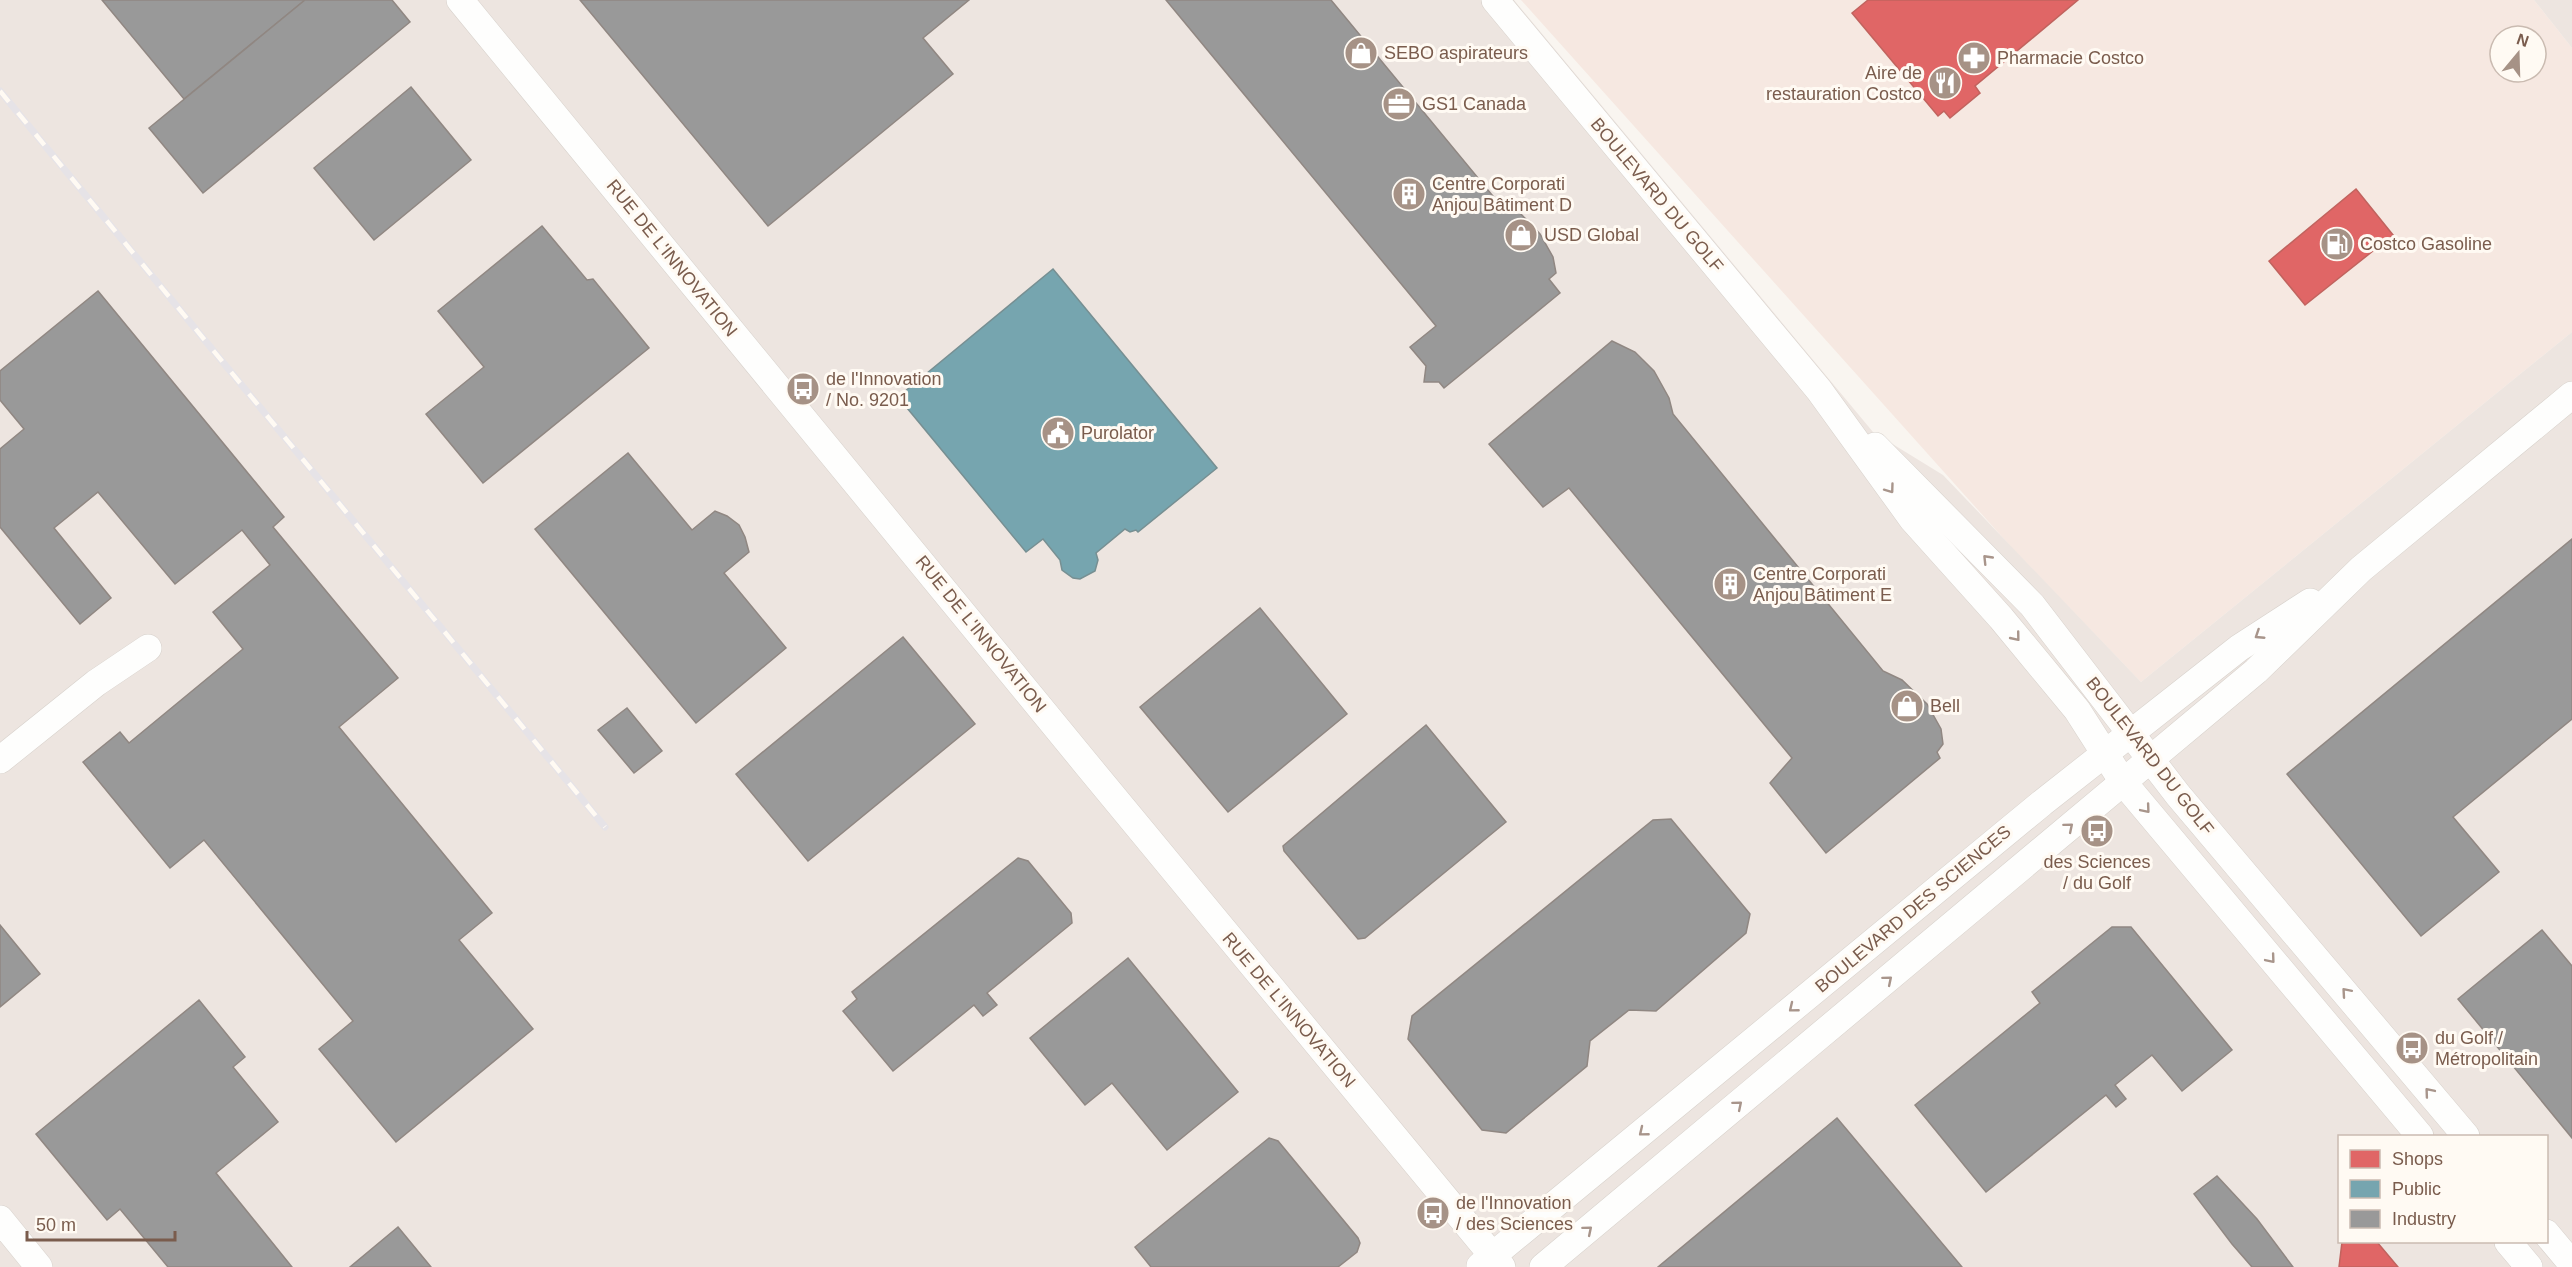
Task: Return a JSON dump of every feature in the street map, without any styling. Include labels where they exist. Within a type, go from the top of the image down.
[{"type":"street","name":"RUE DE L'INNOVATION","points":[[460,0],[1026,688],[1491,1263]]},
{"type":"street","name":"BOULEVARD DU GOLF","points":[[1495,0],[1819,390],[1913,520],[2001,618],[2077,710],[2123,782],[2418,1135]]},
{"type":"street","name":"BOULEVARD DU GOLF","points":[[1819,390],[2032,605],[2132,732],[2178,795],[2464,1135]]},
{"type":"street","name":"BOULEVARD DES SCIENCES","points":[[1543,1267],[2256,671],[2361,569],[2572,395]]},
{"type":"street","name":"BOULEVARD DES SCIENCES","points":[[1491,1263],[2105,753],[2239,648],[2361,569]]},
{"type":"street","points":[[0,760],[96,683],[148,648]]},
{"type":"street","points":[[0,1219],[39,1267]]},
{"type":"street","points":[[2548,1234],[2572,1264]]},
{"type":"street","points":[[2509,1243],[2529,1267]]},
{"type":"shaded area","points":[[0,0],[1514,0],[1873,432],[1943,475],[2141,682],[2572,332],[2572,1267],[0,1267]]},
{"type":"shaded area","points":[[1521,0],[2534,0],[2572,48],[2572,332],[2141,682],[2013,549]]},
{"type":"shaded area","points":[[2534,0],[2572,0],[2572,48]]},
{"type":"building: Shops","points":[[1868,0],[2078,0],[1975,86],[1980,93],[1950,118],[1944,111],[1938,116],[1852,13]]},
{"type":"building: Shops","points":[[2356,189],[2393,235],[2305,305],[2269,261]]},
{"type":"building: Shops","points":[[2342,1243],[2378,1243],[2398,1267],[2339,1267]]},
{"type":"building: Public","name":"Purolator","points":[[1053,269],[1217,468],[1138,532],[1125,529],[1096,553],[1098,560],[1095,571],[1080,579],[1073,578],[1062,570],[1060,560],[1043,539],[1026,552],[898,397]]},
{"type":"building: Industry","points":[[102,0],[305,0],[184,99]]},
{"type":"building: Industry","points":[[305,0],[392,0],[410,22],[203,193],[149,128]]},
{"type":"building: Industry","points":[[580,0],[969,0],[923,38],[953,74],[768,226]]},
{"type":"building: Industry","name":"Centre Corporati Anjou Bâtiment D","points":[[1166,0],[1331,0],[1497,201],[1521,214],[1540,234],[1553,257],[1556,273],[1549,279],[1560,293],[1444,388],[1439,382],[1424,382],[1426,366],[1410,347],[1436,326]]},
{"type":"building: Industry","points":[[411,87],[471,160],[374,240],[314,168]]},
{"type":"building: Industry","points":[[542,226],[587,280],[593,279],[649,348],[483,483],[426,414],[484,367],[438,311]]},
{"type":"building: Industry","points":[[98,291],[284,517],[273,527],[398,678],[339,727],[492,913],[459,940],[533,1029],[396,1142],[319,1049],[353,1021],[204,840],[170,868],[83,762],[120,732],[129,743],[243,649],[213,612],[270,565],[242,530],[175,584],[98,492],[54,528],[111,598],[80,624],[0,527],[0,449],[24,429],[0,400],[0,371]]},
{"type":"building: Industry","name":"Centre Corporati Anjou Bâtiment E","points":[[1612,341],[1635,352],[1654,371],[1669,398],[1673,414],[1883,671],[1902,680],[1927,704],[1941,729],[1943,744],[1937,752],[1940,758],[1826,853],[1770,783],[1792,758],[1569,488],[1543,507],[1489,444]]},
{"type":"building: Industry","points":[[628,453],[692,530],[715,511],[739,525],[749,552],[724,573],[786,648],[696,723],[535,529]]},
{"type":"building: Industry","points":[[2572,539],[2572,719],[2453,817],[2499,872],[2421,936],[2287,774]]},
{"type":"building: Industry","points":[[1260,608],[1347,714],[1228,812],[1140,707]]},
{"type":"building: Industry","points":[[903,637],[975,724],[808,861],[736,774]]},
{"type":"building: Industry","points":[[627,708],[662,751],[634,773],[598,730]]},
{"type":"building: Industry","points":[[1426,725],[1506,822],[1365,938],[1358,939],[1284,851],[1283,846]]},
{"type":"building: Industry","points":[[1671,819],[1750,914],[1746,933],[1656,1011],[1629,1010],[1590,1041],[1587,1066],[1506,1133],[1482,1130],[1408,1039],[1412,1016],[1653,820]]},
{"type":"building: Industry","points":[[1018,858],[1028,861],[1071,913],[1072,923],[987,993],[997,1005],[983,1016],[974,1005],[893,1071],[843,1011],[857,999],[852,992]]},
{"type":"building: Industry","points":[[0,925],[40,974],[0,1007]]},
{"type":"building: Industry","points":[[2112,927],[2131,927],[2232,1050],[2182,1091],[2152,1055],[2115,1085],[2126,1099],[2116,1107],[2106,1095],[1986,1192],[1915,1105],[2040,1003],[2032,992]]},
{"type":"building: Industry","points":[[2542,930],[2572,966],[2572,1138],[2458,999]]},
{"type":"building: Industry","points":[[1128,958],[1238,1092],[1167,1150],[1112,1083],[1085,1105],[1030,1038]]},
{"type":"building: Industry","points":[[199,1000],[245,1057],[233,1067],[278,1122],[216,1173],[292,1267],[168,1267],[120,1209],[107,1220],[36,1134]]},
{"type":"building: Industry","points":[[1837,1118],[1962,1267],[1658,1267]]},
{"type":"building: Industry","points":[[1269,1138],[1278,1141],[1358,1238],[1360,1243],[1357,1252],[1338,1267],[1151,1267],[1135,1247]]},
{"type":"building: Industry","points":[[2217,1176],[2257,1219],[2293,1267],[2252,1267],[2232,1244],[2194,1194]]},
{"type":"building: Industry","points":[[398,1227],[431,1267],[350,1267]]},
{"type":"railway","points":[[0,91],[605,827]]},
{"type":"place","name":"SEBO aspirateurs","points":[[1361,53]]},
{"type":"place","name":"Pharmacie Costco","points":[[1974,58]]},
{"type":"place","name":"Aire de restauration Costco","points":[[1945,83]]},
{"type":"place","name":"GS1 Canada","points":[[1399,104]]},
{"type":"place","name":"Centre Corporati Anjou Bâtiment D","points":[[1409,194]]},
{"type":"place","name":"USD Global","points":[[1521,235]]},
{"type":"place","name":"Costco Gasoline","points":[[2337,244]]},
{"type":"place","name":"de l'Innovation / No. 9201","points":[[803,389]]},
{"type":"place","name":"Purolator","points":[[1058,433]]},
{"type":"place","name":"Centre Corporati Anjou Bâtiment E","points":[[1730,584]]},
{"type":"place","name":"Bell","points":[[1907,706]]},
{"type":"place","name":"des Sciences / du Golf","points":[[2097,831]]},
{"type":"place","name":"du Golf / Métropolitain","points":[[2412,1048]]},
{"type":"place","name":"de l'Innovation / des Sciences","points":[[1433,1213]]}]
